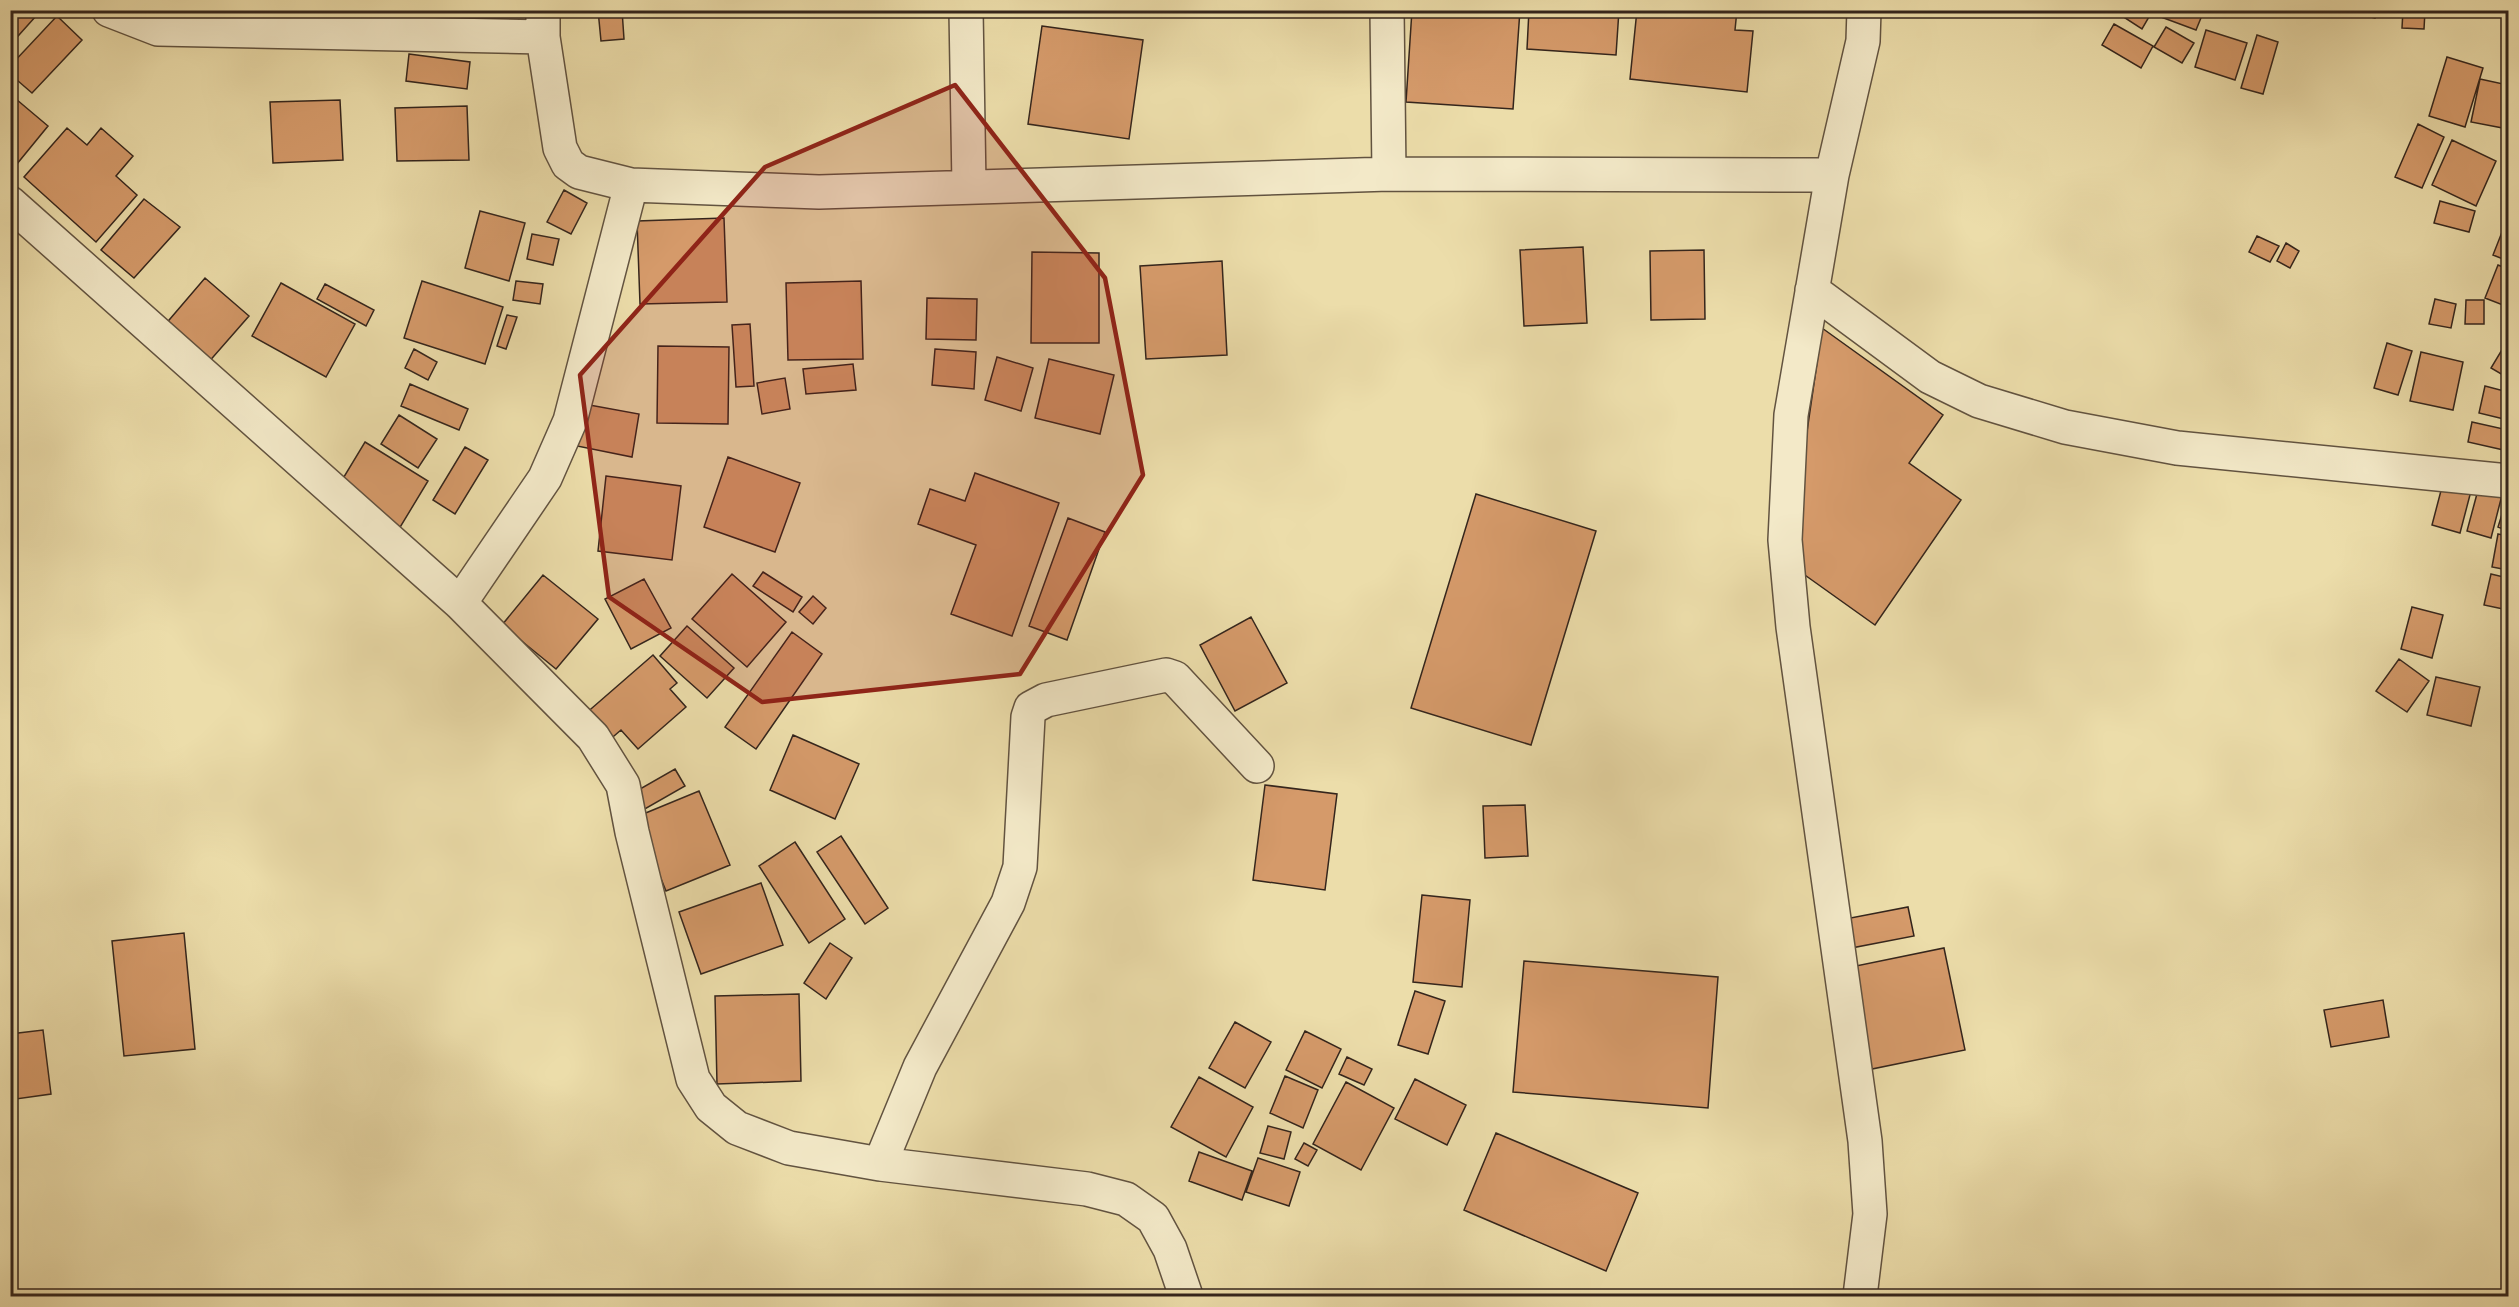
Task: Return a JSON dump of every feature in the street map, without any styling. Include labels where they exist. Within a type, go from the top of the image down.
[{"type":"street","points":[[110,10],[158,29],[543,24],[560,148],[568,164],[579,172],[631,185],[819,192],[1389,174],[1832,175]]},
{"type":"street","points":[[966,10],[969,186]]},
{"type":"street","points":[[1387,10],[1389,174]]},
{"type":"street","points":[[1860,1296],[1870,1214],[1865,1141],[1793,627],[1785,540],[1791,415],[1832,175],[1863,41],[1864,10]]},
{"type":"street","points":[[460,603],[545,478],[570,421],[631,185]]},
{"type":"street","points":[[10,203],[460,603],[593,737],[623,785],[632,832],[693,1078],[711,1107],[736,1128],[789,1148],[880,1164],[1087,1189],[1126,1199],[1154,1218],[1170,1249],[1186,1296]]},
{"type":"street","points":[[1812,290],[1930,377],[1979,401],[2065,427],[2177,448],[2508,481]]},
{"type":"street","points":[[880,1164],[920,1067],[1008,903],[1020,867],[1028,717],[1031,708],[1036,703],[1046,700],[1166,675],[1175,678],[1257,766]]},
{"type":"highlighted area","points":[[955,85],[1105,278],[1143,475],[1020,674],[762,702],[609,597],[580,375],[765,167]]},
{"type":"building","points":[[10,10],[30,10],[36,16],[10,45]]},
{"type":"building","points":[[598,10],[622,10],[624,39],[601,41]]},
{"type":"building","points":[[1412,10],[1520,10],[1513,109],[1406,102]]},
{"type":"building","points":[[1529,10],[1619,10],[1616,55],[1527,49]]},
{"type":"building","points":[[1637,10],[1737,10],[1735,30],[1753,31],[1747,92],[1630,79]]},
{"type":"building","points":[[2125,10],[2153,10],[2142,29],[2122,16]]},
{"type":"building","points":[[2163,10],[2195,10],[2203,13],[2196,30],[2161,17]]},
{"type":"building","points":[[2357,10],[2377,10],[2375,18],[2356,13]]},
{"type":"building","points":[[2403,10],[2425,11],[2424,29],[2402,28]]},
{"type":"building","points":[[57,16],[82,40],[32,93],[10,74],[10,66]]},
{"type":"building","points":[[2114,24],[2153,46],[2141,68],[2102,45]]},
{"type":"building","points":[[1042,26],[1143,40],[1129,139],[1028,124]]},
{"type":"building","points":[[2166,27],[2194,43],[2182,63],[2154,47]]},
{"type":"building","points":[[2206,30],[2247,43],[2235,80],[2195,67]]},
{"type":"building","points":[[2257,35],[2278,42],[2263,94],[2241,88]]},
{"type":"building","points":[[409,54],[470,62],[467,89],[406,81]]},
{"type":"building","points":[[2447,57],[2483,68],[2465,127],[2429,116]]},
{"type":"building","points":[[2480,79],[2508,85],[2508,129],[2471,122]]},
{"type":"building","points":[[10,94],[48,126],[12,170],[10,169]]},
{"type":"building","points":[[340,100],[343,160],[273,163],[270,102]]},
{"type":"building","points":[[467,106],[469,160],[397,161],[395,108]]},
{"type":"building","points":[[2418,124],[2444,137],[2422,188],[2395,177]]},
{"type":"building","points":[[67,128],[87,145],[101,128],[133,156],[116,176],[137,195],[96,242],[24,177]]},
{"type":"building","points":[[2452,140],[2496,161],[2476,206],[2432,185]]},
{"type":"building","points":[[564,190],[587,203],[571,234],[547,222]]},
{"type":"building","points":[[144,199],[180,227],[134,278],[101,250]]},
{"type":"building","points":[[2440,201],[2475,211],[2469,232],[2434,223]]},
{"type":"building","points":[[480,211],[525,223],[509,281],[465,268]]},
{"type":"building","points":[[724,218],[727,302],[640,304],[637,221]]},
{"type":"building","points":[[2504,227],[2508,229],[2508,261],[2493,255]]},
{"type":"building","points":[[532,234],[559,239],[553,265],[527,259]]},
{"type":"building","points":[[2257,236],[2279,246],[2270,262],[2249,252]]},
{"type":"building","points":[[2286,243],[2299,251],[2290,268],[2277,261]]},
{"type":"building","points":[[1583,247],[1587,323],[1524,326],[1520,250]]},
{"type":"building","points":[[1704,250],[1705,319],[1651,320],[1650,251]]},
{"type":"building","points":[[1032,252],[1099,253],[1099,343],[1031,343]]},
{"type":"building","points":[[1222,261],[1227,355],[1146,359],[1140,266]]},
{"type":"building","points":[[2498,265],[2508,269],[2508,307],[2485,298]]},
{"type":"building","points":[[205,278],[249,316],[207,364],[164,326]]},
{"type":"building","points":[[422,281],[503,307],[485,364],[404,338]]},
{"type":"building","points":[[516,281],[543,284],[540,304],[513,300]]},
{"type":"building","points":[[861,281],[863,359],[788,360],[786,283]]},
{"type":"building","points":[[281,283],[355,324],[326,377],[252,336]]},
{"type":"building","points":[[325,284],[374,310],[366,326],[317,299]]},
{"type":"building","points":[[927,298],[977,299],[976,340],[926,339]]},
{"type":"building","points":[[2435,299],[2456,304],[2451,328],[2429,324]]},
{"type":"building","points":[[2466,300],[2484,300],[2484,324],[2465,324]]},
{"type":"building","points":[[507,315],[517,317],[506,349],[497,346]]},
{"type":"building","points":[[750,324],[754,386],[736,387],[732,325]]},
{"type":"building","points":[[1822,328],[1943,415],[1909,463],[1961,500],[1875,625],[1788,563]]},
{"type":"building","points":[[2387,343],[2412,351],[2398,395],[2374,388]]},
{"type":"building","points":[[658,346],[729,347],[728,424],[657,423]]},
{"type":"building","points":[[2503,348],[2508,351],[2508,378],[2491,368]]},
{"type":"building","points":[[414,349],[437,362],[428,380],[405,368]]},
{"type":"building","points":[[935,349],[976,352],[974,389],[932,385]]},
{"type":"building","points":[[2421,352],[2463,362],[2453,410],[2410,401]]},
{"type":"building","points":[[997,357],[1033,368],[1021,411],[985,400]]},
{"type":"building","points":[[1049,359],[1114,375],[1100,434],[1035,418]]},
{"type":"building","points":[[853,364],[856,390],[806,394],[803,369]]},
{"type":"building","points":[[785,378],[790,409],[762,414],[757,383]]},
{"type":"building","points":[[410,384],[468,409],[459,430],[401,406]]},
{"type":"building","points":[[2485,386],[2508,392],[2508,420],[2479,413]]},
{"type":"building","points":[[584,404],[639,414],[632,457],[577,446]]},
{"type":"building","points":[[399,415],[437,439],[418,468],[381,444]]},
{"type":"building","points":[[2472,422],[2508,430],[2508,451],[2468,442]]},
{"type":"building","points":[[365,442],[428,481],[399,529],[336,490]]},
{"type":"building","points":[[465,447],[488,460],[455,514],[433,500]]},
{"type":"building","points":[[728,457],[800,483],[775,552],[704,527]]},
{"type":"building","points":[[975,473],[1059,503],[1012,636],[951,614],[976,545],[918,524],[930,489],[965,501]]},
{"type":"building","points":[[606,476],[681,486],[672,560],[598,551]]},
{"type":"building","points":[[2443,483],[2471,491],[2460,533],[2432,525]]},
{"type":"building","points":[[2478,490],[2502,495],[2491,538],[2467,531]]},
{"type":"building","points":[[1476,494],[1596,531],[1531,745],[1411,708]]},
{"type":"building","points":[[2508,495],[2508,531],[2498,527]]},
{"type":"building","points":[[1068,518],[1105,532],[1067,640],[1029,626]]},
{"type":"building","points":[[2498,534],[2508,536],[2508,570],[2492,567]]},
{"type":"building","points":[[763,572],[802,597],[793,612],[753,586]]},
{"type":"building","points":[[732,574],[786,622],[747,667],[692,619]]},
{"type":"building","points":[[2491,574],[2508,578],[2508,610],[2484,605]]},
{"type":"building","points":[[543,575],[598,619],[556,669],[502,625]]},
{"type":"building","points":[[644,579],[671,628],[631,649],[605,599]]},
{"type":"building","points":[[813,596],[826,608],[813,624],[799,612]]},
{"type":"building","points":[[2412,607],[2443,615],[2432,658],[2401,649]]},
{"type":"building","points":[[1251,617],[1287,683],[1235,711],[1200,645]]},
{"type":"building","points":[[687,626],[734,668],[707,698],[660,656]]},
{"type":"building","points":[[792,632],[822,654],[756,749],[725,727]]},
{"type":"building","points":[[653,655],[677,683],[670,689],[686,707],[638,749],[621,730],[607,742],[584,715]]},
{"type":"building","points":[[2399,659],[2429,681],[2407,712],[2376,691]]},
{"type":"building","points":[[2436,677],[2480,687],[2471,726],[2427,715]]},
{"type":"building","points":[[793,735],[859,764],[835,819],[770,790]]},
{"type":"building","points":[[675,769],[685,786],[643,810],[633,793]]},
{"type":"building","points":[[1265,785],[1337,794],[1325,890],[1253,880]]},
{"type":"building","points":[[699,791],[730,865],[666,891],[636,817]]},
{"type":"building","points":[[1525,805],[1528,856],[1485,858],[1483,806]]},
{"type":"building","points":[[841,836],[888,908],[865,924],[817,852]]},
{"type":"building","points":[[795,842],[845,919],[809,943],[759,866]]},
{"type":"building","points":[[761,883],[783,945],[701,974],[679,912]]},
{"type":"building","points":[[1422,895],[1470,900],[1462,987],[1413,982]]},
{"type":"building","points":[[1908,907],[1914,936],[1846,949],[1840,920]]},
{"type":"building","points":[[184,933],[195,1049],[124,1056],[112,941]]},
{"type":"building","points":[[830,943],[852,958],[826,999],[804,983]]},
{"type":"building","points":[[1944,948],[1965,1050],[1867,1070],[1846,968]]},
{"type":"building","points":[[1524,961],[1718,977],[1708,1108],[1513,1092]]},
{"type":"building","points":[[1415,991],[1445,1001],[1428,1054],[1398,1045]]},
{"type":"building","points":[[799,994],[801,1081],[717,1084],[715,996]]},
{"type":"building","points":[[2383,1000],[2389,1037],[2331,1047],[2324,1010]]},
{"type":"building","points":[[1235,1022],[1271,1042],[1245,1088],[1209,1068]]},
{"type":"building","points":[[43,1030],[51,1094],[16,1099],[10,1060],[10,1034]]},
{"type":"building","points":[[1305,1031],[1341,1049],[1322,1088],[1286,1070]]},
{"type":"building","points":[[1347,1057],[1372,1069],[1364,1085],[1339,1074]]},
{"type":"building","points":[[1285,1076],[1318,1090],[1303,1128],[1270,1113]]},
{"type":"building","points":[[1199,1077],[1253,1107],[1226,1157],[1171,1127]]},
{"type":"building","points":[[1415,1079],[1466,1105],[1447,1145],[1395,1119]]},
{"type":"building","points":[[1346,1082],[1394,1108],[1361,1170],[1313,1144]]},
{"type":"building","points":[[1268,1126],[1291,1132],[1284,1159],[1260,1153]]},
{"type":"building","points":[[1496,1133],[1638,1193],[1606,1271],[1464,1210]]},
{"type":"building","points":[[1304,1143],[1317,1150],[1308,1166],[1295,1159]]},
{"type":"building","points":[[1199,1152],[1252,1171],[1242,1200],[1189,1181]]},
{"type":"building","points":[[1258,1158],[1300,1172],[1289,1206],[1246,1192]]}]
